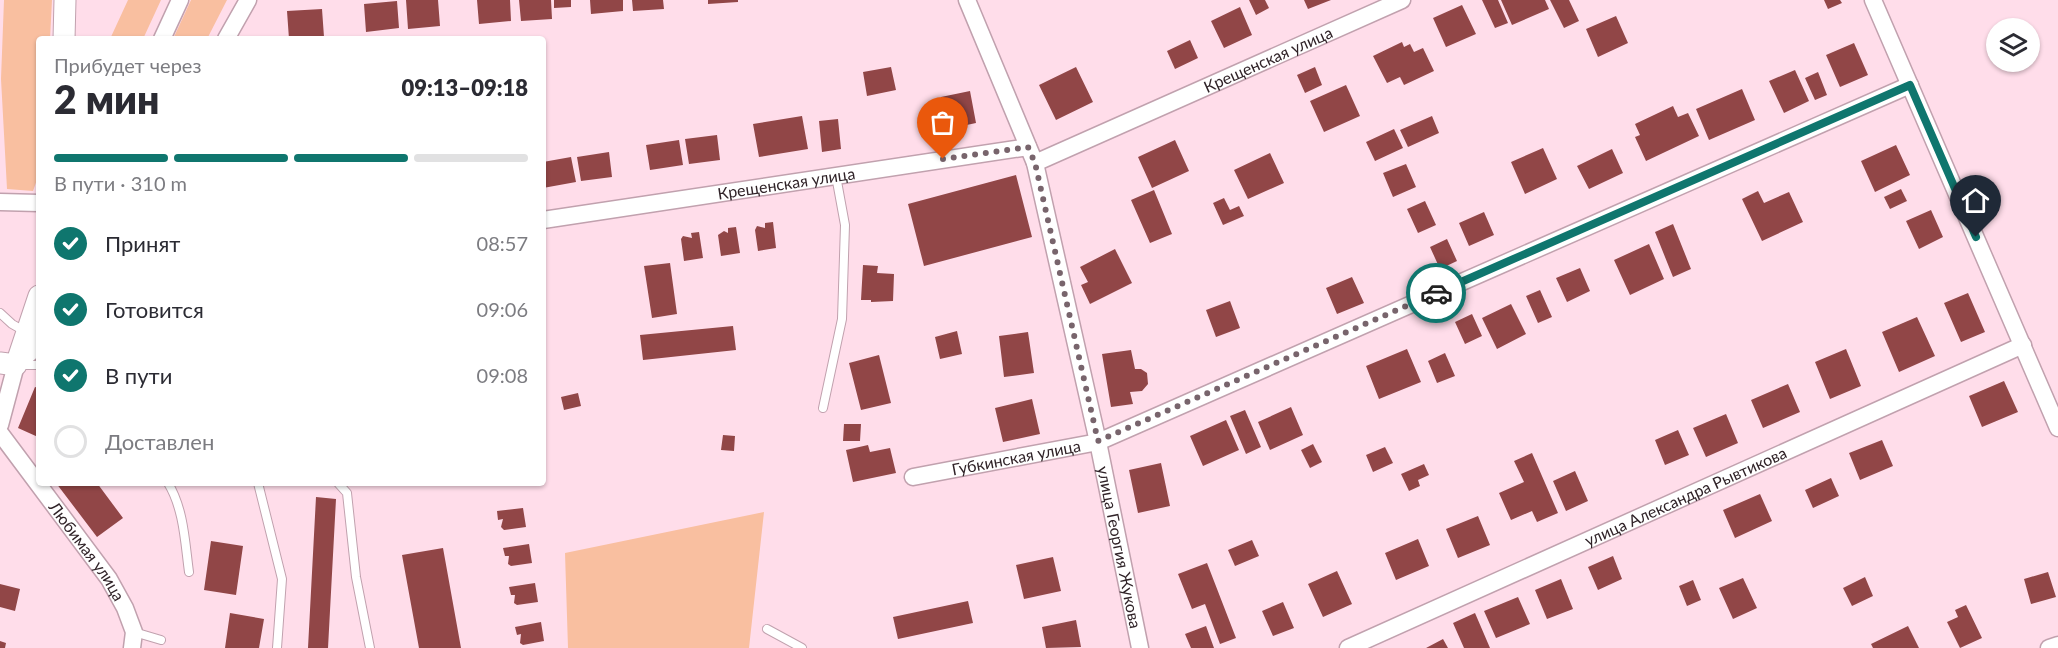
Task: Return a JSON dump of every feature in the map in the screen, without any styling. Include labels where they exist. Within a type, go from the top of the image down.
[{"type":"street","points":[[64,36],[65,0]]},
{"type":"street","points":[[163,36],[180,0]]},
{"type":"street","points":[[228,36],[248,0]]},
{"type":"street","name":"улица Георгия Жукова","points":[[967,0],[1035,163],[1098,441],[1140,648]]},
{"type":"street","name":"Крещенская улица","points":[[1035,163],[1402,0]]},
{"type":"street","points":[[1873,0],[2058,428]]},
{"type":"street","name":"Губкинская улица","points":[[913,477],[1098,441],[1910,85]]},
{"type":"street","name":"Крещенская улица","points":[[546,220],[1028,147]]},
{"type":"street","points":[[0,202],[36,203]]},
{"type":"street","points":[[0,424],[8,364],[33,339],[36,318]]},
{"type":"street","name":"улица Александра Рывтикова","points":[[1348,648],[2023,345]]},
{"type":"street","name":"Любимая улица","points":[[0,433],[36,481]]},
{"type":"street","name":"Любимая улица","points":[[40,486],[109,579],[125,608],[133,640]]},
{"type":"street","points":[[2049,648],[2058,645]]},
{"type":"lane","points":[[823,408],[842,319],[845,225],[836,176]]},
{"type":"lane","points":[[0,313],[33,339]]},
{"type":"lane","points":[[8,364],[36,365]]},
{"type":"lane","points":[[170,486],[174,492],[183,524],[189,572]]},
{"type":"lane","points":[[259,486],[282,579],[277,648]]},
{"type":"lane","points":[[341,486],[347,493],[356,577],[370,648]]},
{"type":"lane","points":[[767,629],[802,648]]},
{"type":"lane","points":[[133,640],[161,640]]},
{"type":"shaded area","points":[[4,0],[52,0],[50,36],[36,36],[36,182],[33,191],[7,189],[1,79]]},
{"type":"shaded area","points":[[128,0],[161,0],[144,36],[111,36]]},
{"type":"shaded area","points":[[191,0],[227,0],[209,36],[174,36]]},
{"type":"shaded area","points":[[764,512],[749,648],[568,648],[565,553]]},
{"type":"building","points":[[406,0],[438,0],[440,26],[408,29]]},
{"type":"building","points":[[477,0],[510,0],[511,21],[479,24]]},
{"type":"building","points":[[519,0],[551,0],[552,19],[521,21]]},
{"type":"building","points":[[554,0],[571,0],[571,7],[554,8]]},
{"type":"building","points":[[590,0],[623,0],[623,11],[591,14]]},
{"type":"building","points":[[632,0],[663,0],[664,9],[633,11]]},
{"type":"building","points":[[708,0],[738,0],[738,2],[708,4]]},
{"type":"building","points":[[1249,0],[1265,0],[1269,8],[1256,15]]},
{"type":"building","points":[[1304,0],[1331,0],[1308,9]]},
{"type":"building","points":[[1482,0],[1498,0],[1508,23],[1495,28]]},
{"type":"building","points":[[1501,0],[1545,0],[1549,9],[1512,25]]},
{"type":"building","points":[[1550,0],[1569,0],[1579,21],[1564,28]]},
{"type":"building","points":[[1824,0],[1840,0],[1842,3],[1828,9]]},
{"type":"building","points":[[397,1],[399,28],[366,32],[364,4]]},
{"type":"building","points":[[1462,5],[1476,34],[1446,47],[1433,18]]},
{"type":"building","points":[[1240,7],[1252,35],[1224,48],[1211,21]]},
{"type":"building","points":[[322,9],[324,36],[289,36],[287,11]]},
{"type":"building","points":[[1616,16],[1628,43],[1598,57],[1586,29]]},
{"type":"building","points":[[1190,40],[1198,58],[1175,69],[1167,51]]},
{"type":"building","points":[[1402,42],[1404,47],[1410,44],[1414,52],[1423,48],[1434,71],[1404,85],[1400,77],[1387,83],[1373,56]]},
{"type":"building","points":[[1854,43],[1868,75],[1840,87],[1826,55]]},
{"type":"building","points":[[891,67],[896,90],[867,96],[863,72]]},
{"type":"building","points":[[1076,67],[1093,102],[1056,120],[1039,85]]},
{"type":"building","points":[[1315,67],[1322,85],[1305,93],[1297,75]]},
{"type":"building","points":[[1795,70],[1809,101],[1784,113],[1769,81]]},
{"type":"building","points":[[1818,72],[1827,95],[1815,100],[1805,78]]},
{"type":"building","points":[[1346,85],[1360,116],[1324,132],[1310,101]]},
{"type":"building","points":[[1742,89],[1755,120],[1709,140],[1696,109]]},
{"type":"building","points":[[970,91],[976,123],[948,129],[941,97]]},
{"type":"building","points":[[1673,106],[1678,117],[1688,113],[1699,136],[1646,161],[1635,137],[1640,135],[1635,124]]},
{"type":"building","points":[[802,116],[808,149],[759,157],[753,124]]},
{"type":"building","points":[[1432,116],[1439,133],[1408,147],[1400,130]]},
{"type":"building","points":[[838,119],[841,149],[822,152],[819,121]]},
{"type":"building","points":[[1394,129],[1403,148],[1375,161],[1366,142]]},
{"type":"building","points":[[717,135],[720,160],[689,164],[685,139]]},
{"type":"building","points":[[679,140],[683,165],[650,170],[646,145]]},
{"type":"building","points":[[1175,140],[1189,171],[1152,188],[1138,157]]},
{"type":"building","points":[[1896,145],[1910,175],[1875,192],[1861,161]]},
{"type":"building","points":[[1543,148],[1557,179],[1525,194],[1511,162]]},
{"type":"building","points":[[1612,149],[1623,173],[1589,189],[1577,166]]},
{"type":"building","points":[[609,152],[612,177],[581,181],[577,157]]},
{"type":"building","points":[[1270,153],[1284,183],[1248,199],[1234,170]]},
{"type":"building","points":[[571,157],[576,182],[546,187],[546,161]]},
{"type":"building","points":[[1406,164],[1416,187],[1393,197],[1383,173]]},
{"type":"building","points":[[1016,175],[1032,237],[924,266],[908,204]]},
{"type":"building","points":[[1901,189],[1907,201],[1890,209],[1884,197]]},
{"type":"building","points":[[1154,190],[1172,234],[1150,243],[1131,200]]},
{"type":"building","points":[[1758,191],[1764,203],[1789,192],[1803,222],[1762,241],[1742,199]]},
{"type":"building","points":[[1224,198],[1230,210],[1239,206],[1244,216],[1223,225],[1213,203]]},
{"type":"building","points":[[1425,201],[1436,225],[1418,233],[1407,209]]},
{"type":"building","points":[[1931,210],[1943,237],[1919,249],[1906,221]]},
{"type":"building","points":[[1484,212],[1494,235],[1469,246],[1459,223]]},
{"type":"building","points":[[773,222],[776,248],[758,251],[755,230],[757,226],[765,228],[765,223]]},
{"type":"building","points":[[1673,224],[1691,269],[1673,277],[1655,232]]},
{"type":"building","points":[[736,227],[740,253],[721,256],[718,235],[724,231],[728,233],[728,228]]},
{"type":"building","points":[[699,232],[703,258],[684,261],[681,239],[683,236],[692,238],[691,233]]},
{"type":"building","points":[[1447,239],[1457,261],[1440,269],[1430,247]]},
{"type":"building","points":[[1649,244],[1664,279],[1630,295],[1614,260]]},
{"type":"building","points":[[1115,249],[1132,283],[1090,304],[1081,285],[1088,282],[1080,267]]},
{"type":"building","points":[[670,263],[677,314],[652,318],[644,266]]},
{"type":"building","points":[[863,265],[878,266],[877,273],[894,274],[893,301],[861,300]]},
{"type":"building","points":[[1580,268],[1590,291],[1567,302],[1556,278]]},
{"type":"building","points":[[1352,277],[1364,303],[1337,314],[1326,288]]},
{"type":"building","points":[[1540,290],[1552,317],[1538,323],[1526,296]]},
{"type":"building","points":[[1968,293],[1985,332],[1961,342],[1944,303]]},
{"type":"building","points":[[1230,301],[1240,328],[1216,337],[1206,310]]},
{"type":"building","points":[[1511,304],[1526,334],[1497,349],[1482,318]]},
{"type":"building","points":[[1472,314],[1482,336],[1465,344],[1455,322]]},
{"type":"building","points":[[1917,317],[1935,356],[1899,372],[1882,332]]},
{"type":"building","points":[[733,326],[736,350],[643,360],[640,335]]},
{"type":"building","points":[[957,331],[962,354],[940,359],[935,337]]},
{"type":"building","points":[[1028,332],[1034,373],[1004,377],[999,336]]},
{"type":"building","points":[[1407,349],[1421,382],[1379,399],[1366,366]]},
{"type":"building","points":[[1846,349],[1861,386],[1830,399],[1815,362]]},
{"type":"building","points":[[1131,350],[1135,369],[1141,369],[1147,373],[1148,384],[1142,391],[1130,392],[1133,404],[1111,407],[1102,354]]},
{"type":"building","points":[[1445,353],[1455,376],[1437,383],[1428,361]]},
{"type":"building","points":[[879,355],[891,403],[861,410],[849,363]]},
{"type":"building","points":[[2004,381],[2018,412],[1982,427],[1969,396]]},
{"type":"building","points":[[1788,384],[1800,412],[1763,428],[1751,400]]},
{"type":"building","points":[[35,387],[36,387],[36,436],[18,428]]},
{"type":"building","points":[[578,393],[581,406],[564,410],[561,397]]},
{"type":"building","points":[[1032,399],[1040,434],[1003,442],[995,408]]},
{"type":"building","points":[[1291,407],[1303,435],[1270,450],[1258,422]]},
{"type":"building","points":[[1245,410],[1261,447],[1246,454],[1230,416]]},
{"type":"building","points":[[1726,414],[1738,443],[1706,457],[1693,428]]},
{"type":"building","points":[[1226,420],[1239,450],[1203,466],[1190,436]]},
{"type":"building","points":[[844,424],[861,424],[860,441],[843,441]]},
{"type":"building","points":[[1678,430],[1689,455],[1665,465],[1655,440]]},
{"type":"building","points":[[723,435],[735,436],[734,451],[721,450]]},
{"type":"building","points":[[1882,440],[1893,466],[1860,480],[1849,453]]},
{"type":"building","points":[[1313,444],[1322,462],[1310,468],[1301,450]]},
{"type":"building","points":[[868,445],[870,452],[890,448],[896,473],[853,482],[846,450]]},
{"type":"building","points":[[1385,447],[1393,463],[1373,472],[1366,455]]},
{"type":"building","points":[[1532,453],[1558,513],[1537,522],[1532,511],[1511,520],[1499,493],[1524,482],[1514,461]]},
{"type":"building","points":[[1161,463],[1170,506],[1138,513],[1129,470]]},
{"type":"building","points":[[1424,464],[1429,475],[1418,480],[1420,486],[1409,491],[1401,474]]},
{"type":"building","points":[[1575,471],[1588,501],[1566,511],[1553,481]]},
{"type":"building","points":[[1831,478],[1839,496],[1813,508],[1805,490]]},
{"type":"building","points":[[58,486],[99,486],[123,518],[97,537]]},
{"type":"building","points":[[1760,494],[1772,521],[1735,538],[1723,510]]},
{"type":"building","points":[[316,497],[336,499],[328,648],[308,648]]},
{"type":"building","points":[[523,508],[526,527],[504,530],[501,527],[503,519],[498,520],[497,511]]},
{"type":"building","points":[[1478,516],[1490,545],[1458,558],[1446,529]]},
{"type":"building","points":[[1418,539],[1429,566],[1396,580],[1385,553]]},
{"type":"building","points":[[1252,540],[1259,556],[1235,566],[1228,550]]},
{"type":"building","points":[[211,541],[243,546],[236,595],[204,590]]},
{"type":"building","points":[[529,544],[532,563],[511,566],[508,564],[509,556],[505,556],[503,548]]},
{"type":"building","points":[[443,548],[461,648],[419,648],[402,555]]},
{"type":"building","points":[[1613,556],[1622,579],[1598,590],[1588,567]]},
{"type":"building","points":[[1053,557],[1061,591],[1024,599],[1016,565]]},
{"type":"building","points":[[1207,563],[1236,638],[1220,644],[1205,604],[1192,609],[1178,574]]},
{"type":"building","points":[[1337,571],[1352,604],[1323,617],[1308,584]]},
{"type":"building","points":[[2048,572],[2056,597],[2031,604],[2024,579]]},
{"type":"building","points":[[1865,577],[1873,596],[1852,606],[1843,588]]},
{"type":"building","points":[[1743,578],[1757,608],[1733,619],[1719,588]]},
{"type":"building","points":[[1561,579],[1573,609],[1547,619],[1535,590]]},
{"type":"building","points":[[1693,580],[1701,600],[1687,606],[1679,586]]},
{"type":"building","points":[[535,583],[538,602],[517,605],[514,603],[515,595],[511,595],[509,587]]},
{"type":"building","points":[[0,584],[20,589],[15,611],[0,607]]},
{"type":"building","points":[[1518,597],[1530,624],[1496,638],[1484,611]]},
{"type":"building","points":[[968,601],[973,623],[898,639],[893,617]]},
{"type":"building","points":[[1283,602],[1294,628],[1273,636],[1262,611]]},
{"type":"building","points":[[1966,605],[1982,638],[1960,648],[1947,622],[1958,617],[1955,610]]},
{"type":"building","points":[[230,613],[264,619],[259,648],[225,648]]},
{"type":"building","points":[[1475,613],[1490,648],[1464,648],[1453,623]]},
{"type":"building","points":[[1076,620],[1081,647],[1046,648],[1042,627]]},
{"type":"building","points":[[541,622],[544,641],[523,645],[520,643],[521,634],[517,635],[515,627]]},
{"type":"building","points":[[1206,626],[1214,648],[1191,648],[1185,634]]},
{"type":"building","points":[[1908,626],[1919,648],[1873,648],[1871,644]]},
{"type":"building","points":[[1443,639],[1448,648],[1426,648]]},
{"type":"building","points":[[0,641],[6,643],[5,648],[0,648]]},
{"type":"way so far","points":[[943,159],[1028,147],[1035,163],[1098,441],[1436,293]]},
{"type":"route","points":[[1436,293],[1910,85],[1976,237]]}]
